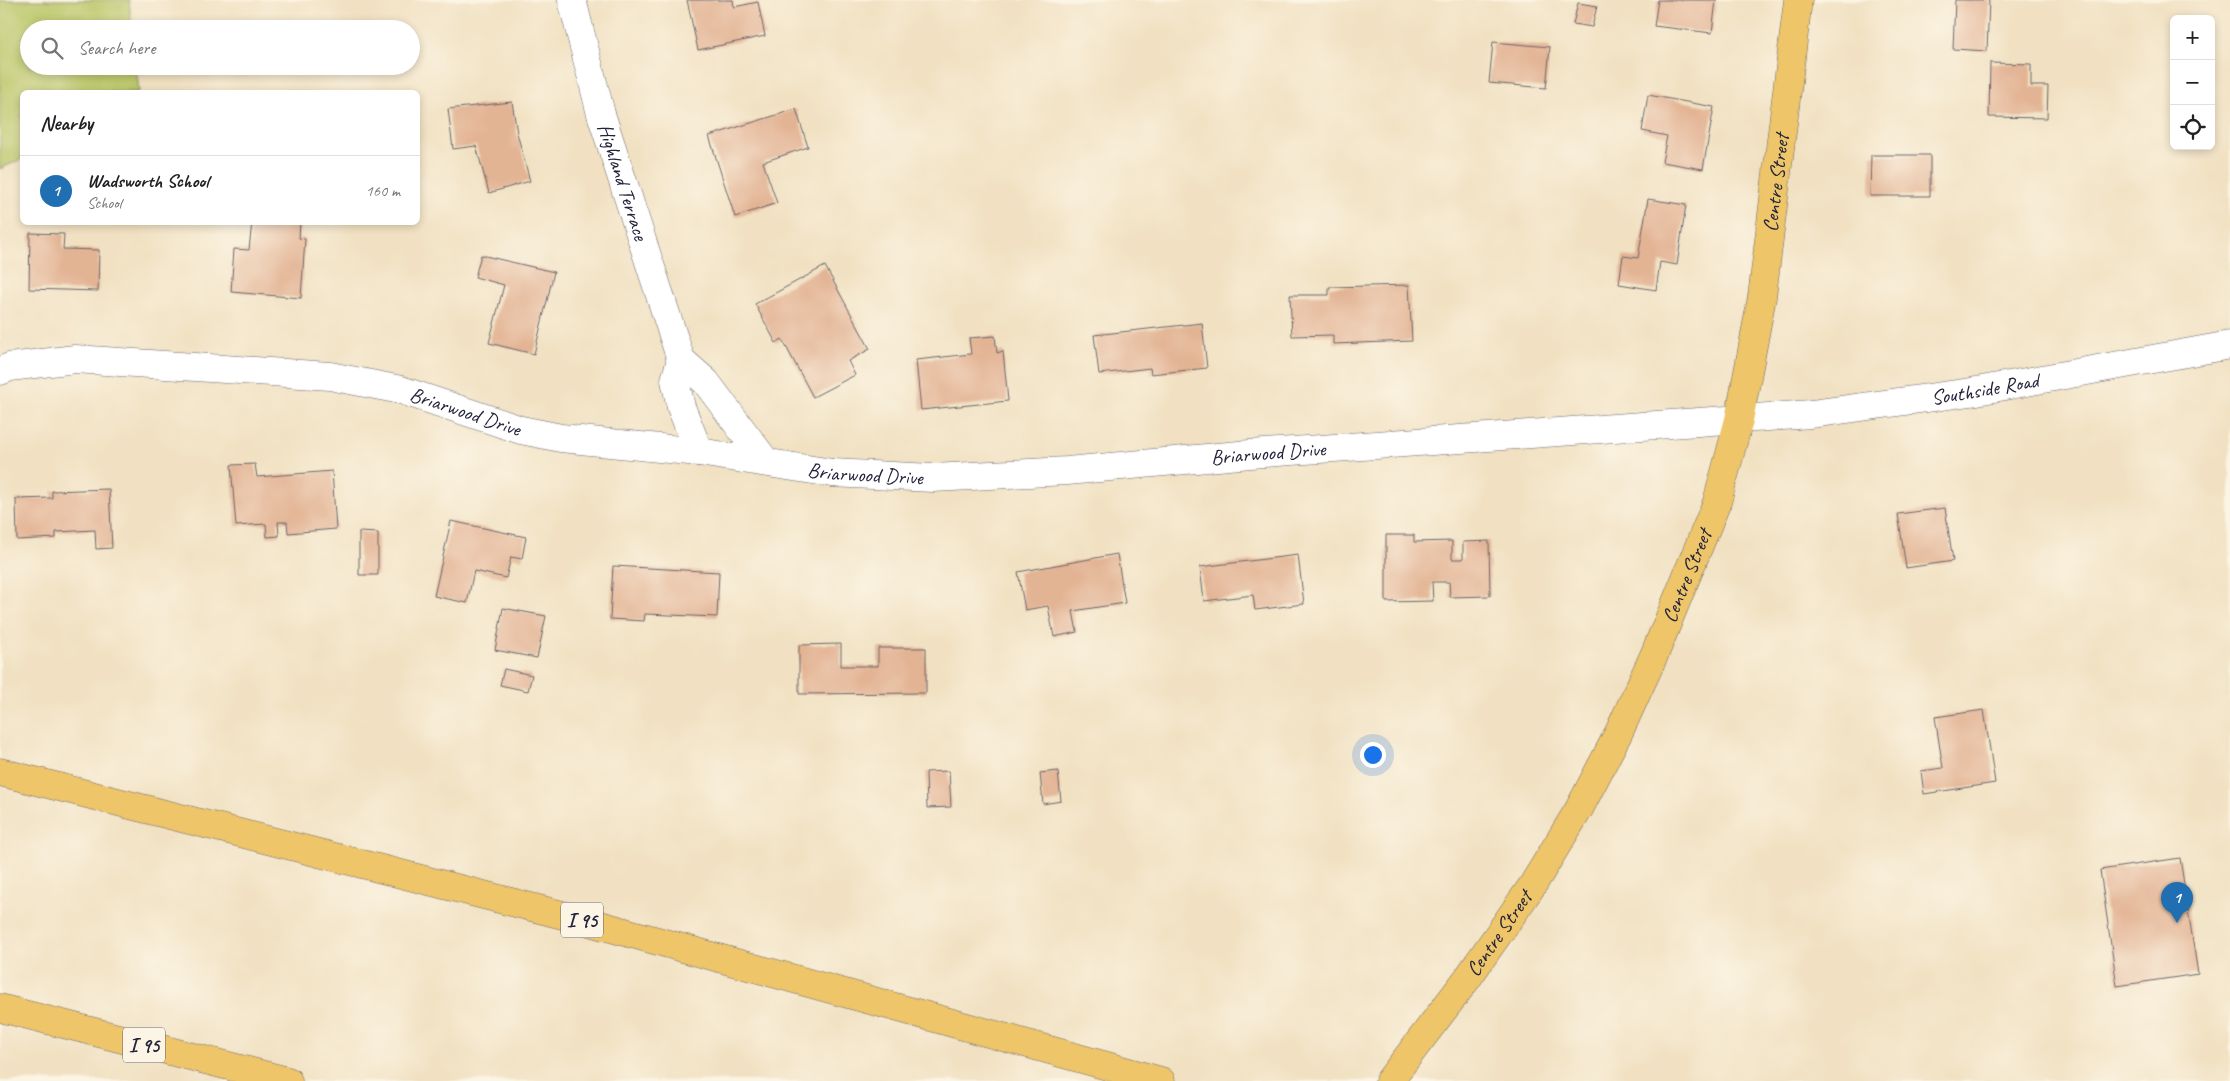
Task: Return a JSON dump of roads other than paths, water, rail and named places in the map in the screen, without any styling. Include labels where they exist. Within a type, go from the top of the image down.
[{"type":"main road","name":"Centre Street","points":[[1389,1081],[1467,979],[1532,886],[1580,809],[1619,732],[1655,654],[1717,502],[1739,420],[1762,297],[1798,0]]},
{"type":"main road","name":"I 95","points":[[0,772],[582,920],[1161,1081]]},
{"type":"main road","name":"I 95","points":[[0,1008],[288,1081]]},
{"type":"street","name":"Highland Terrace","points":[[572,0],[601,114],[681,360],[676,380],[681,407],[699,452]]},
{"type":"street","name":"Southside Road","points":[[1739,420],[1811,414],[1971,392],[2230,345]]},
{"type":"street","name":"Briarwood Drive","points":[[0,371],[10,367],[75,359],[330,376],[401,390],[521,430],[561,438],[699,452],[832,473],[933,478],[1067,471],[1250,454],[1739,420]]},
{"type":"street","points":[[681,360],[706,382],[766,462]]},
{"type":"place","name":"Wadsworth School","points":[[2177,923]]}]
